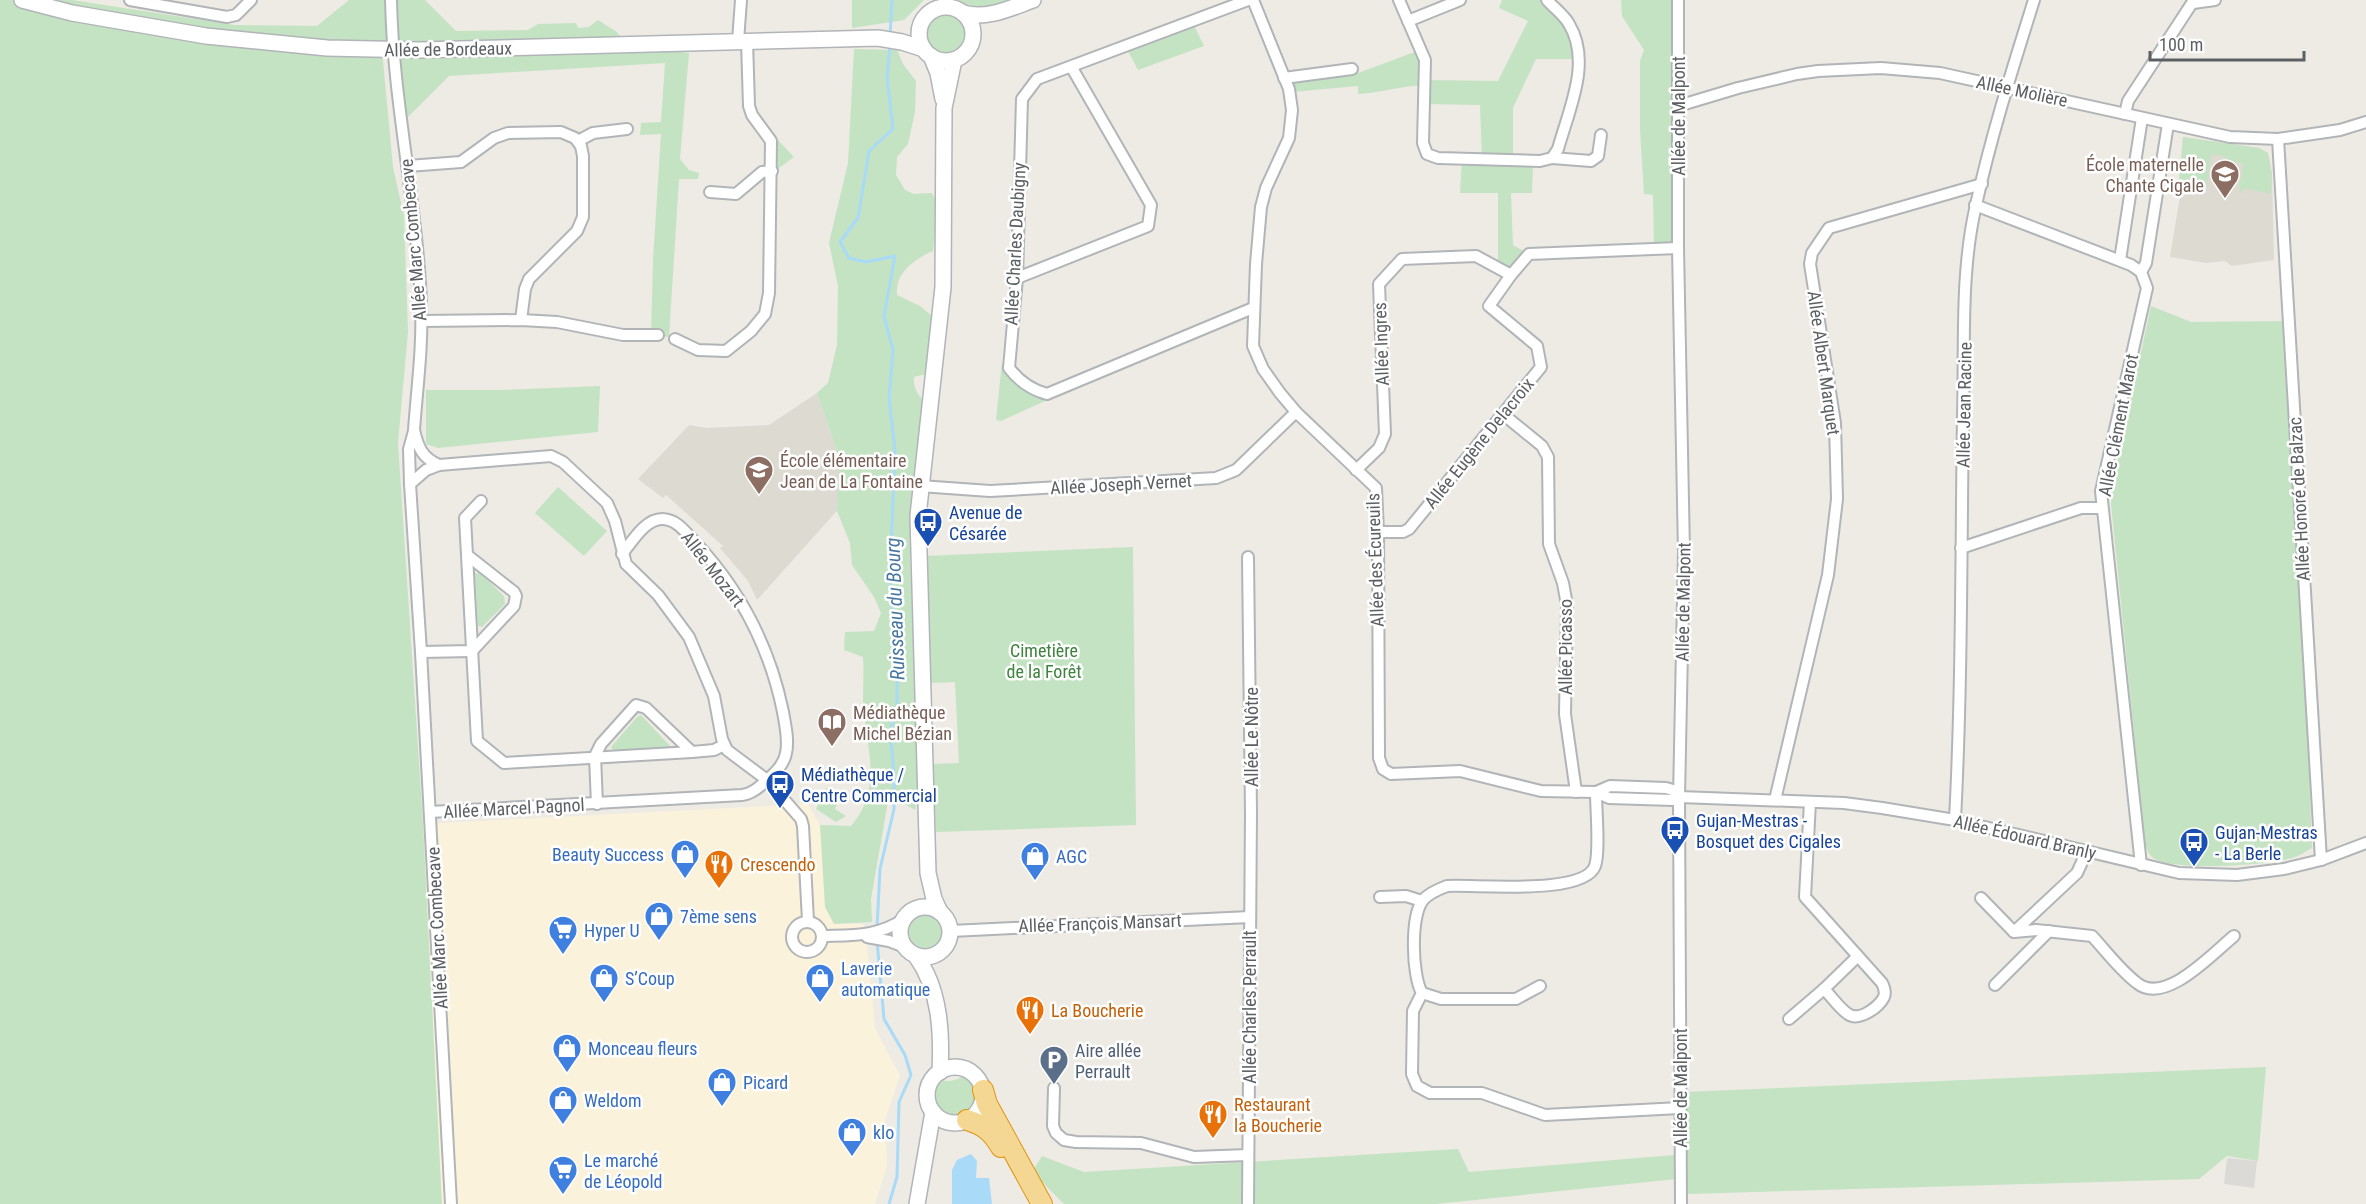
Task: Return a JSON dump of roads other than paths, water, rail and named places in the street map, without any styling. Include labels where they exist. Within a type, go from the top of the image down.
[{"type":"highway","points":[[983,1090],[987,1104],[1042,1204]]},
{"type":"highway","points":[[962,1121],[985,1127],[992,1133],[1032,1204]]},
{"type":"street","name":"Allée de Bordeaux","points":[[22,0],[83,15],[206,36],[318,47],[393,50],[899,36],[927,53]]},
{"type":"street","points":[[130,0],[227,16],[236,15],[252,0]]},
{"type":"street","name":"Allée Marc Combecave","points":[[391,0],[393,50],[414,215],[422,321],[414,430],[409,449],[410,484],[451,1204]]},
{"type":"street","points":[[675,339],[698,350],[726,351],[751,332],[765,314],[769,293],[771,141],[752,115],[749,106],[742,41],[741,0]]},
{"type":"street","points":[[899,36],[922,23],[937,5],[941,8],[958,8],[981,15],[1003,12],[1033,0]]},
{"type":"street","name":"Allée Charles Daubigny","points":[[1248,0],[1072,68],[1037,79],[1022,99],[1017,278],[1009,368],[1017,378],[1035,390],[1047,394],[1254,308]]},
{"type":"street","name":"Allée des Écureuils","points":[[1253,0],[1290,95],[1292,117],[1288,138],[1263,196],[1254,308],[1255,352],[1267,376],[1296,412],[1376,488],[1379,758],[1383,769],[1396,775],[1460,771],[1541,791],[1596,792],[1609,798],[1673,800],[1679,797]]},
{"type":"street","points":[[1400,0],[1425,60],[1423,143],[1427,154],[1450,159],[1540,161],[1552,158],[1591,161],[1598,156],[1601,135]]},
{"type":"street","points":[[1408,21],[1460,0]]},
{"type":"street","points":[[1547,0],[1568,22],[1578,43],[1580,67],[1558,149],[1552,158]]},
{"type":"street","name":"Allée de Malpont","points":[[1678,0],[1678,248],[1684,552],[1679,797],[1681,1204]]},
{"type":"street","name":"Allée Jean Racine","points":[[1955,820],[1961,705],[1961,548],[1967,273],[1976,205],[2007,88],[2034,0]]},
{"type":"street","points":[[2125,114],[2128,101],[2193,2],[2216,0]]},
{"type":"street","points":[[958,8],[972,26],[972,42]]},
{"type":"street","points":[[927,53],[946,61],[962,56],[986,26],[1003,12]]},
{"type":"street","points":[[922,23],[920,37],[938,74],[944,108],[943,287],[921,486],[918,541],[928,873],[934,899],[940,912],[949,923],[951,931],[948,944],[939,954],[932,984],[941,1035],[940,1072]]},
{"type":"street","points":[[944,108],[954,60]]},
{"type":"street","points":[[1017,278],[1148,226],[1151,205],[1072,68]]},
{"type":"street","name":"Allée Molière","points":[[1678,106],[1738,88],[1818,71],[1881,68],[1940,73],[2230,137],[2278,139],[2340,130],[2366,122]]},
{"type":"street","points":[[1284,78],[1352,69]]},
{"type":"street","points":[[2120,260],[2142,118]]},
{"type":"street","points":[[1976,205],[2120,260],[2141,272],[2146,263],[2168,124]]},
{"type":"street","points":[[578,141],[593,133],[627,129]]},
{"type":"street","points":[[408,166],[461,162],[494,138],[508,133],[561,132],[578,141],[583,156],[583,217],[573,236],[529,279],[525,289],[521,320]]},
{"type":"street","name":"Allée Honoré de Balzac","points":[[2278,139],[2321,860]]},
{"type":"street","points":[[710,192],[736,194],[762,171],[772,171]]},
{"type":"street","name":"Allée Albert Marquet","points":[[1775,800],[1828,575],[1837,499],[1835,423],[1810,264],[1812,253],[1829,228],[1982,184]]},
{"type":"street","name":"Allée Eugène Delacroix","points":[[1378,532],[1403,532],[1409,529],[1541,367],[1537,346],[1489,306],[1529,254],[1678,248]]},
{"type":"street","name":"Allée Ingres","points":[[1356,470],[1379,448],[1384,434],[1378,284],[1402,259],[1476,256],[1511,275]]},
{"type":"street","name":"Allée Clément Marot","points":[[2141,272],[2147,288],[2101,491],[2141,865]]},
{"type":"street","points":[[422,321],[557,322],[623,335],[658,335]]},
{"type":"street","name":"Allée Joseph Vernet","points":[[921,486],[990,491],[1216,478],[1236,470],[1296,412]]},
{"type":"street","name":"Allée Picasso","points":[[1504,415],[1542,446],[1548,457],[1549,544],[1563,583],[1567,605],[1565,714],[1576,792]]},
{"type":"street","name":"Allée Marc Combecave","points":[[414,430],[418,446],[423,454],[439,465]]},
{"type":"street","points":[[410,484],[426,470],[439,465],[535,456],[558,459],[601,497],[611,509],[624,559],[657,595],[689,637],[714,696],[724,745],[732,754],[767,780],[798,813],[803,826],[808,921]]},
{"type":"street","points":[[481,501],[465,518],[477,741],[504,763],[692,752],[714,750],[724,745]]},
{"type":"street","points":[[1961,548],[2081,508],[2102,508]]},
{"type":"street","name":"Allée Mozart","points":[[624,559],[651,522],[661,519],[671,521],[700,547],[741,600],[767,655],[776,681],[784,718],[787,751],[782,764],[767,780]]},
{"type":"street","points":[[421,652],[472,651],[514,606],[516,596],[514,592],[467,555]]},
{"type":"street","name":"Allée Le Nôtre","points":[[1248,556],[1251,714],[1250,917]]},
{"type":"street","points":[[595,756],[601,744],[636,705],[646,708],[692,752]]},
{"type":"street","name":"Allée Marcel Pagnol","points":[[595,756],[597,804]]},
{"type":"street","name":"Allée Marcel Pagnol","points":[[430,812],[742,795],[752,792],[767,780]]},
{"type":"street","points":[[1596,792],[1596,858],[1593,870],[1585,878],[1570,883],[1546,885],[1447,886],[1434,891],[1422,900],[1414,926],[1416,976],[1422,993],[1413,1011],[1412,1074],[1417,1086],[1423,1090],[1437,1093],[1482,1093],[1545,1115],[1680,1108]]},
{"type":"street","name":"Allée Édouard Branly","points":[[1679,797],[1844,802],[1955,820],[2179,873],[2237,875],[2284,869],[2321,860],[2366,843]]},
{"type":"street","points":[[1810,802],[1805,897],[1882,983],[1885,991],[1883,998],[1864,1015],[1856,1017],[1848,1015],[1824,989]]},
{"type":"street","points":[[2014,932],[2077,873],[2087,851]]},
{"type":"street","points":[[928,873],[900,933],[932,984]]},
{"type":"street","points":[[1380,897],[1406,896],[1422,900]]},
{"type":"street","points":[[1981,898],[2014,932]]},
{"type":"street","points":[[888,935],[909,914],[926,907],[940,912]]},
{"type":"street","name":"Allée François Mansart","points":[[951,931],[1250,917]]},
{"type":"street","name":"Allée Charles Perrault","points":[[1248,1204],[1250,917]]},
{"type":"street","points":[[808,921],[819,928],[822,936],[820,945],[804,952],[795,947],[791,938],[798,924],[808,921]]},
{"type":"street","points":[[2014,932],[2036,930],[2092,936],[2138,985],[2152,989],[2165,988],[2178,982],[2234,936]]},
{"type":"street","points":[[1995,985],[2049,931]]},
{"type":"street","points":[[822,936],[888,935],[910,952],[924,958],[939,954]]},
{"type":"street","points":[[1789,1019],[1858,956]]},
{"type":"street","points":[[1422,993],[1441,999],[1516,999],[1540,986]]},
{"type":"street","points":[[926,1159],[943,1133],[980,1108],[983,1090],[974,1075],[951,1053],[941,1035]]},
{"type":"street","points":[[917,1204],[933,1112],[927,1095],[929,1085],[940,1072],[949,1068],[967,1070]]},
{"type":"street","points":[[1054,1088],[1053,1126],[1056,1133],[1064,1140],[1141,1143],[1194,1157],[1248,1155]]},
{"type":"street","points":[[933,1112],[948,1122],[962,1121]]},
{"type":"water","points":[[971,1154],[977,1161],[976,1178],[989,1178],[992,1204],[952,1204],[952,1170],[957,1160]]},
{"type":"waterway","name":"Ruisseau du Bourg","points":[[890,36],[892,0]]},
{"type":"waterway","name":"Ruisseau du Bourg","points":[[877,928],[880,869],[894,809],[890,731],[897,709],[897,675],[890,577],[895,450],[889,399],[893,350],[884,316],[895,256],[866,262],[849,258],[840,242],[858,218],[869,151],[893,129],[887,77],[890,46]]},
{"type":"waterway","name":"Ruisseau du Bourg","points":[[877,941],[884,1019],[905,1055],[911,1075],[899,1102],[897,1177],[889,1204]]},
{"type":"place","name":"École maternelle Chante Cigale","points":[[2225,200]]},
{"type":"place","name":"École élémentaire Jean de La Fontaine","points":[[759,496]]},
{"type":"place","name":"Avenue de Césarée","points":[[928,548]]},
{"type":"place","name":"Médiathèque Michel Bézian","points":[[832,748]]},
{"type":"place","name":"Médiathèque / Centre Commercial","points":[[780,810]]},
{"type":"place","name":"Gujan-Mestras - Bosquet des Cigales","points":[[1675,856]]},
{"type":"place","name":"Gujan-Mestras - La Berle","points":[[2194,868]]},
{"type":"place","name":"Beauty Success","points":[[685,880]]},
{"type":"place","name":"AGC","points":[[1035,882]]},
{"type":"place","name":"Crescendo","points":[[719,890]]},
{"type":"place","name":"7ème sens","points":[[659,942]]},
{"type":"place","name":"Hyper U","points":[[563,956]]},
{"type":"place","name":"S’Coup","points":[[604,1004]]},
{"type":"place","name":"Laverie automatique","points":[[820,1004]]},
{"type":"place","name":"La Boucherie","points":[[1030,1036]]},
{"type":"place","name":"Monceau fleurs","points":[[567,1074]]},
{"type":"place","name":"Aire allée Perrault","points":[[1054,1086]]},
{"type":"place","name":"Picard","points":[[722,1108]]},
{"type":"place","name":"Weldom","points":[[563,1126]]},
{"type":"place","name":"Restaurant la Boucherie","points":[[1213,1140]]},
{"type":"place","name":"klo","points":[[852,1158]]},
{"type":"place","name":"Le marché de Léopold","points":[[563,1196]]},
{"type":"park label","name":"Cimetière de la Forêt","points":[[1044,660]]}]
